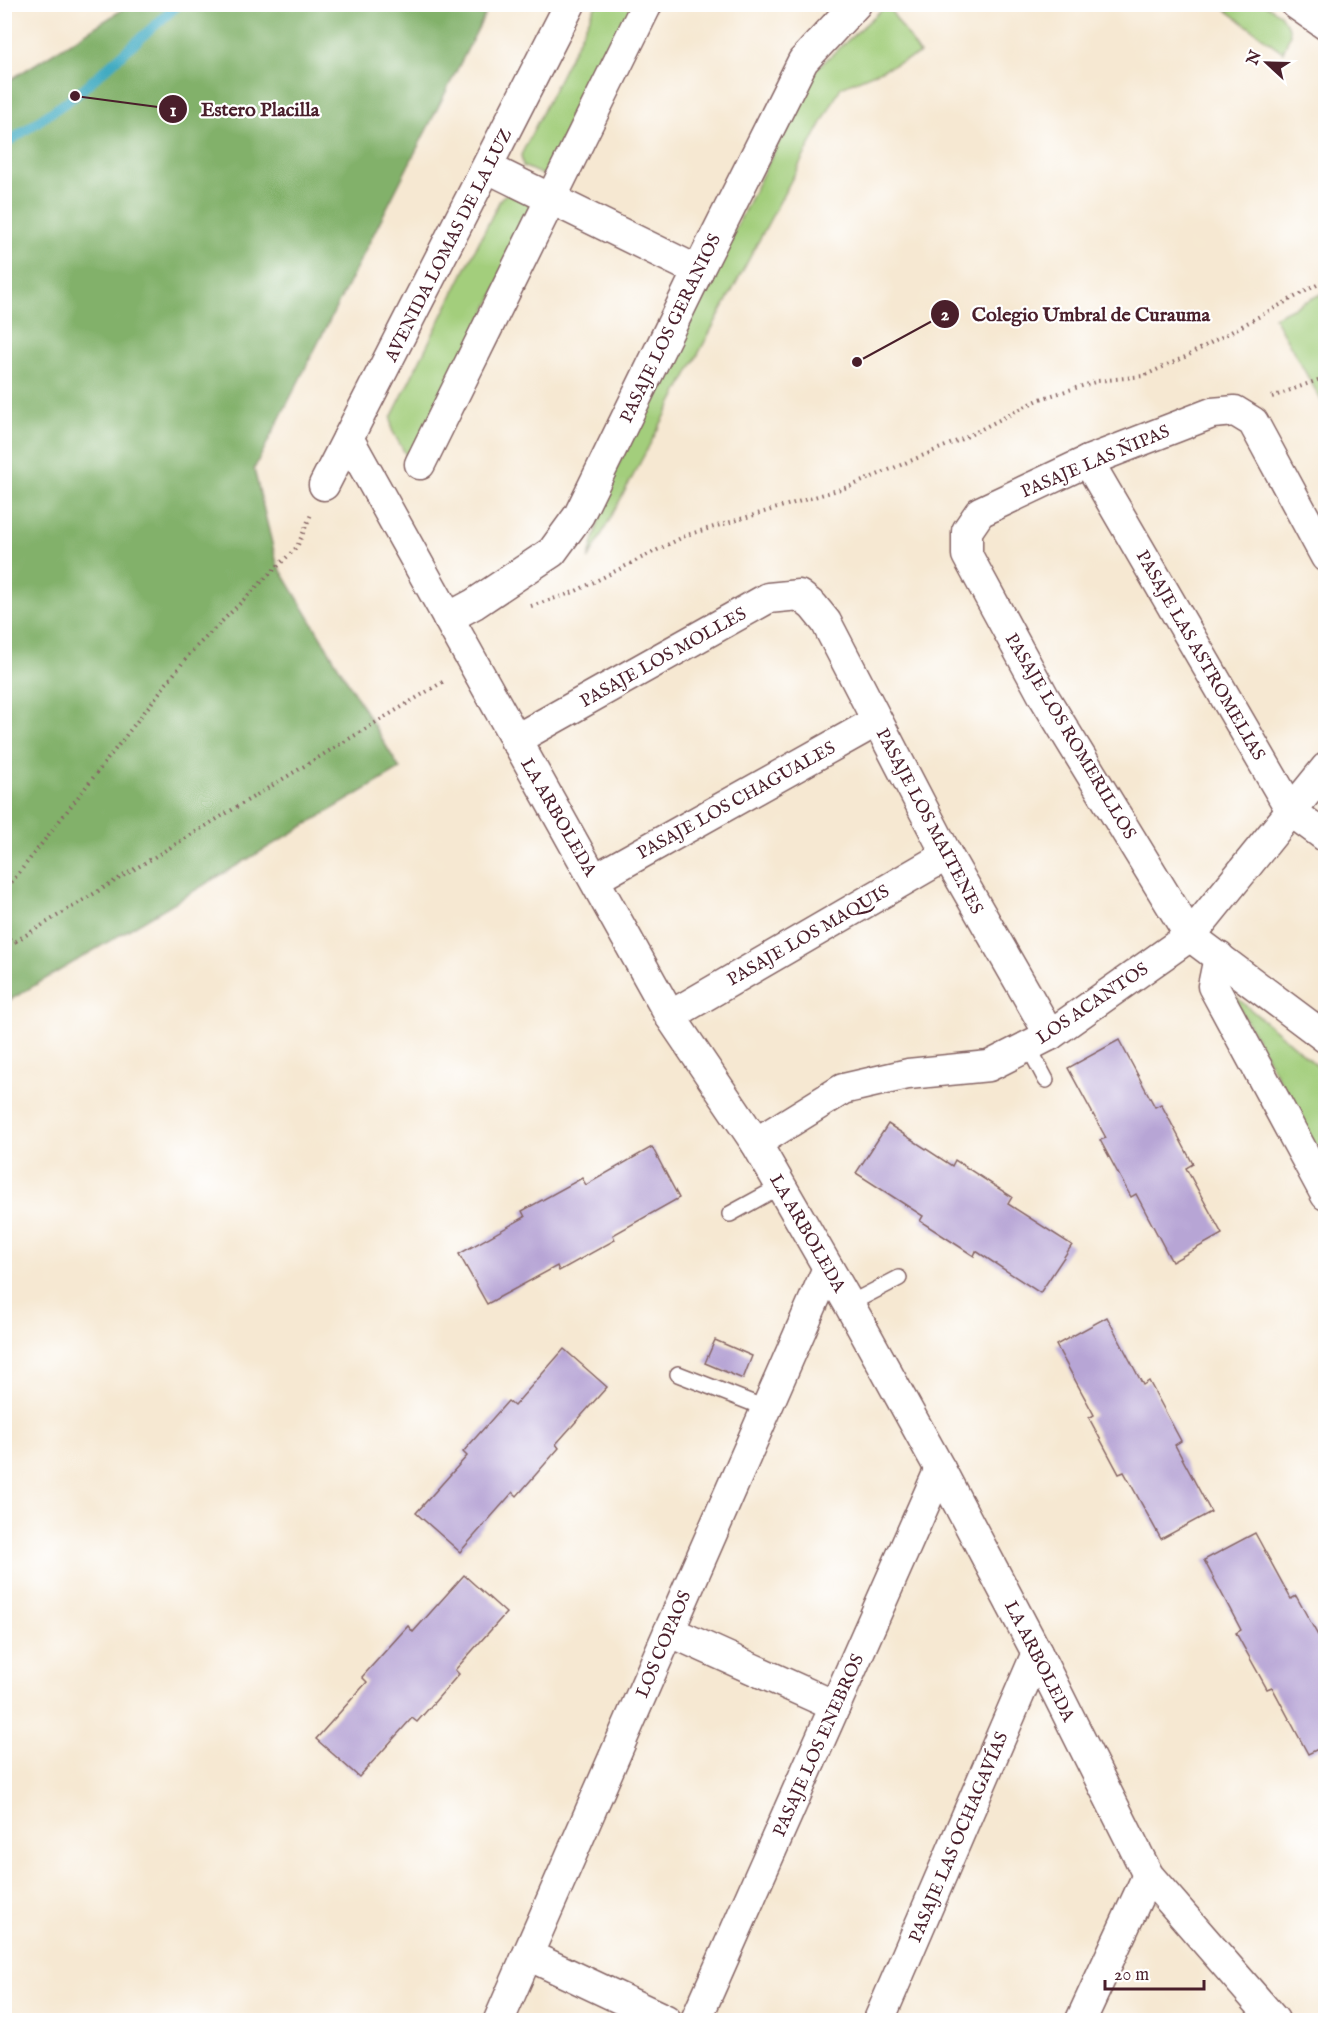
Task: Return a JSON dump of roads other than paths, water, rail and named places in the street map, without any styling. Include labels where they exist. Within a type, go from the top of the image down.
[{"type":"street","name":"AVENIDA LOMAS DE LA LUZ","points":[[324,485],[570,4]]},
{"type":"street","points":[[420,464],[647,4]]},
{"type":"street","name":"PASAJE LOS GERANIOS","points":[[448,618],[480,600],[552,552],[579,515],[803,61],[856,4]]},
{"type":"street","points":[[1296,4],[1326,25]]},
{"type":"street","points":[[488,168],[698,271]]},
{"type":"street","name":"PASAJE LAS ÑIPAS","points":[[967,531],[980,512],[1088,461],[1212,413],[1235,411],[1253,422],[1326,558]]},
{"type":"street","name":"LA ARBOLEDA","points":[[348,438],[670,1016],[756,1143],[849,1304],[940,1469],[1037,1653],[1148,1875],[1274,2020]]},
{"type":"street","name":"PASAJE LAS ASTROMELIAS","points":[[1088,461],[1292,812],[1326,837]]},
{"type":"street","name":"PASAJE LOS ROMERILLOS","points":[[967,531],[967,555],[1044,697],[1190,936]]},
{"type":"street","name":"PASAJE LOS MOLLES","points":[[515,740],[768,598],[799,595],[813,606]]},
{"type":"street","name":"PASAJE LOS MAITENES","points":[[813,606],[826,622],[1039,1040]]},
{"type":"street","name":"PASAJE LOS CHAGUALES","points":[[595,879],[877,721]]},
{"type":"street","name":"LOS ACANTOS","points":[[756,1143],[843,1089],[908,1074],[989,1066],[1039,1040],[1190,936],[1326,768]]},
{"type":"street","name":"PASAJE LOS MAQUIS","points":[[670,1016],[946,855]]},
{"type":"street","points":[[1190,936],[1326,1038]]},
{"type":"street","points":[[1219,957],[1213,986],[1326,1195]]},
{"type":"street","name":"LOS COPAOS","points":[[499,2020],[828,1268]]},
{"type":"street","name":"PASAJE LOS ENEBROS","points":[[696,2020],[940,1469]]},
{"type":"street","points":[[669,1631],[835,1706]]},
{"type":"street","name":"PASAJE LAS OCHAGAVÍAS","points":[[879,2020],[1037,1653]]},
{"type":"street","points":[[1081,2020],[1148,1875]]},
{"type":"street","points":[[528,1955],[666,2020]]},
{"type":"lane","points":[[1039,1040],[1046,1080]]},
{"type":"lane","points":[[730,1214],[780,1186]]},
{"type":"lane","points":[[849,1304],[899,1278]]},
{"type":"lane","points":[[678,1374],[765,1408]]},
{"type":"waterway","points":[[4,145],[75,96],[179,4]]},
{"type":"place","name":"Estero Placilla","points":[[75,96]]},
{"type":"place","name":"Colegio Umbral de Curauma","points":[[857,362]]}]
